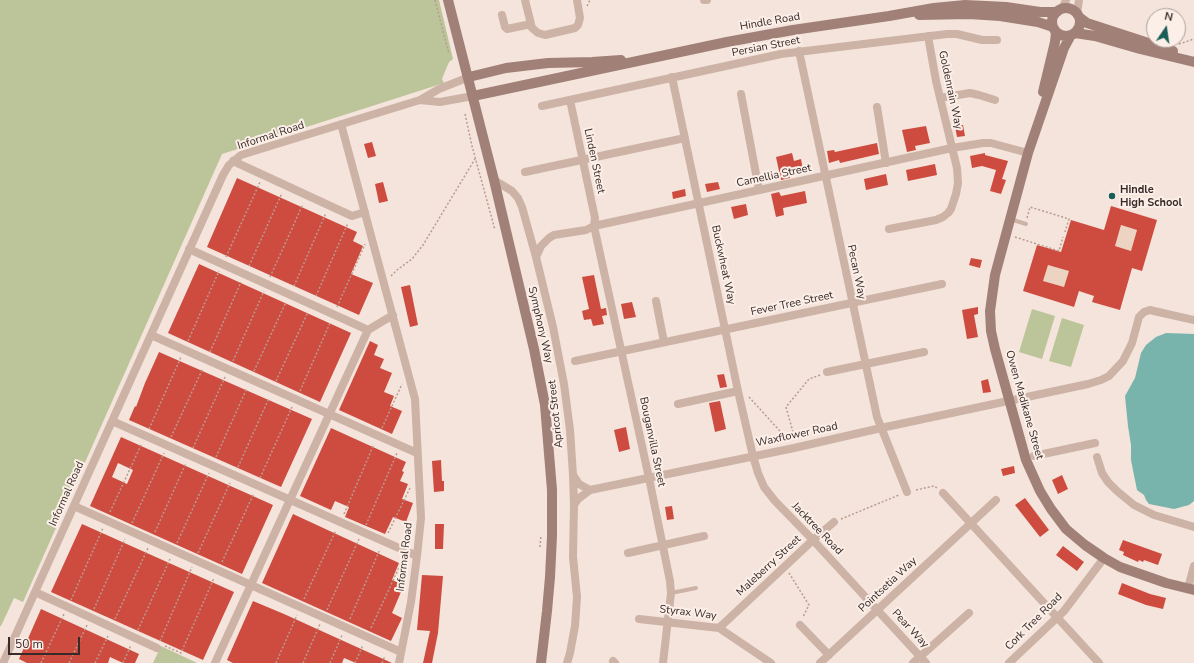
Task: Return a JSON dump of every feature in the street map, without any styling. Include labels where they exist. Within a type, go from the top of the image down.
[{"type":"main road","name":"Symphony Way","points":[[448,0],[494,180],[534,349],[545,405],[552,490],[552,536],[547,611],[540,663]]},
{"type":"main road","name":"Hindle Road","points":[[473,96],[727,42],[934,8],[965,6],[1006,7],[1047,12],[1062,7]]},
{"type":"main road","points":[[1194,58],[1087,23],[1069,8],[1062,7],[1053,17],[1052,24],[1055,30],[1064,35],[1073,34],[1095,36],[1194,62]]},
{"type":"main road","name":"Hindle Road","points":[[890,16],[969,14],[1000,16],[1038,22],[1055,30]]},
{"type":"main road","points":[[1073,34],[1080,24],[1078,15]]},
{"type":"main road","name":"Owen Madikane Street","points":[[1055,30],[1055,42],[1032,139],[995,275],[990,311],[991,331],[995,349],[1026,460],[1040,491],[1066,529],[1085,545],[1120,567],[1141,575],[1191,589]]},
{"type":"main road","name":"Owen Madikane Street","points":[[1032,139],[1064,48],[1073,34]]},
{"type":"main road","name":"Hindle Road","points":[[468,78],[506,68],[548,63],[592,62],[655,57]]},
{"type":"street","points":[[525,0],[534,32],[542,35],[575,28],[578,25],[580,18],[577,0]]},
{"type":"street","points":[[1078,15],[1079,0]]},
{"type":"street","points":[[502,15],[505,27],[507,29],[531,24]]},
{"type":"street","name":"Persian Street","points":[[542,106],[781,54],[947,34],[957,34],[982,40],[997,40]]},
{"type":"street","name":"Goldenrain Way","points":[[889,229],[936,220],[948,213],[954,202],[958,183],[957,168],[940,98],[928,36]]},
{"type":"street","name":"Pecan Way","points":[[799,52],[877,417],[906,492]]},
{"type":"street","name":"Informal Road","points":[[3,663],[223,175],[233,161],[241,155],[420,100],[450,83],[468,78]]},
{"type":"street","name":"Buckwheat Way","points":[[672,78],[753,456]]},
{"type":"street","points":[[940,98],[970,92],[994,100]]},
{"type":"street","points":[[741,94],[760,190]]},
{"type":"street","name":"Informal Road","points":[[420,100],[440,102],[473,96]]},
{"type":"street","name":"Linden Street","points":[[570,100],[595,218],[594,226]]},
{"type":"street","points":[[877,107],[886,163]]},
{"type":"street","name":"Informal Road","points":[[341,124],[415,399],[420,518],[411,602],[399,663]]},
{"type":"street","points":[[525,172],[685,138]]},
{"type":"street","name":"Camellia Street","points":[[536,257],[541,246],[549,238],[560,234],[586,230],[594,226],[952,148],[991,143],[1028,153]]},
{"type":"street","points":[[233,161],[352,216],[365,212]]},
{"type":"street","name":"Apricot Street","points":[[494,180],[512,191],[518,198],[522,207],[553,327],[564,384],[570,430],[573,475],[573,558],[577,597],[575,626],[567,663]]},
{"type":"street","name":"Bouganvilla Street","points":[[594,226],[622,351],[670,581],[671,593],[663,663]]},
{"type":"street","points":[[190,249],[368,330]]},
{"type":"street","name":"Fever Tree Street","points":[[575,361],[942,284]]},
{"type":"street","points":[[656,301],[664,342]]},
{"type":"street","name":"Waxflower Road","points":[[590,490],[794,448],[1088,384],[1109,376],[1123,361],[1132,343],[1141,314],[1154,310],[1194,320]]},
{"type":"street","points":[[215,663],[368,330],[393,315]]},
{"type":"street","points":[[151,335],[417,453]]},
{"type":"street","points":[[827,372],[924,352]]},
{"type":"street","points":[[678,404],[739,393]]},
{"type":"street","points":[[112,421],[417,556]]},
{"type":"street","points":[[1034,456],[1096,443]]},
{"type":"street","name":"Jacktree Road","points":[[753,456],[764,487],[775,501],[878,610]]},
{"type":"street","points":[[1098,457],[1102,473],[1108,482],[1134,504],[1154,515],[1194,527]]},
{"type":"street","points":[[573,475],[580,484],[590,490],[578,499],[574,505]]},
{"type":"street","points":[[943,492],[1099,663]]},
{"type":"street","points":[[970,523],[996,500]]},
{"type":"street","points":[[74,506],[401,652]]},
{"type":"street","name":"Maleberry Street","points":[[719,628],[834,522]]},
{"type":"street","name":"Pointsetia Way","points":[[820,663],[970,523]]},
{"type":"street","points":[[628,553],[704,536]]},
{"type":"street","name":"Cork Tree Road","points":[[1009,663],[1058,618],[1104,558]]},
{"type":"street","points":[[1191,589],[1194,566]]},
{"type":"street","points":[[35,592],[134,638],[158,646]]},
{"type":"street","name":"Pear Way","points":[[878,610],[926,663]]},
{"type":"street","points":[[913,663],[969,613]]},
{"type":"street","name":"Styrax Way","points":[[639,619],[668,621],[719,628],[771,663]]},
{"type":"street","points":[[800,625],[829,655]]},
{"type":"lane","points":[[1010,218],[1026,224]]},
{"type":"lane","points":[[671,593],[696,588]]},
{"type":"path","points":[[435,0],[449,54]]},
{"type":"path","points":[[465,114],[475,159],[495,230]]},
{"type":"path","points":[[384,284],[396,270],[412,259],[423,245],[475,159]]},
{"type":"path","points":[[1027,218],[1030,207],[1069,219],[1065,232]]},
{"type":"path","points":[[296,399],[181,653],[158,646],[195,560],[352,216]]},
{"type":"path","points":[[1006,234],[1059,251],[1063,237]]},
{"type":"path","points":[[41,663],[68,607],[184,350]]},
{"type":"path","points":[[69,663],[206,359]]},
{"type":"path","points":[[96,663],[229,369]]},
{"type":"path","points":[[276,663],[408,372]]},
{"type":"path","points":[[794,448],[793,432],[786,408],[809,379],[827,372]]},
{"type":"path","points":[[123,663],[251,379]]},
{"type":"path","points":[[739,393],[746,394],[794,448]]},
{"type":"path","points":[[303,663],[400,446]]},
{"type":"path","points":[[330,663],[409,488],[419,484]]},
{"type":"path","points":[[834,522],[906,492],[934,486],[943,492]]},
{"type":"path","points":[[540,547],[542,533]]},
{"type":"path","points":[[355,663],[406,552]]},
{"type":"path","points":[[785,566],[808,605],[800,625]]},
{"type":"green space","points":[[0,0],[439,0],[453,59],[449,62],[442,79],[444,83],[222,154],[23,602],[14,598],[1,626],[0,626]]},
{"type":"green space","points":[[1032,309],[1055,316],[1042,359],[1019,352]]},
{"type":"green space","points":[[1062,318],[1084,325],[1071,367],[1049,361]]},
{"type":"green space","points":[[161,646],[197,663],[153,663]]},
{"type":"shaded area","points":[[1121,225],[1137,230],[1131,251],[1115,246]]},
{"type":"shaded area","points":[[1048,265],[1069,271],[1064,287],[1043,281]]},
{"type":"water","points":[[1166,333],[1194,334],[1194,501],[1189,505],[1174,509],[1149,504],[1144,495],[1137,490],[1131,460],[1131,445],[1125,396],[1135,378],[1141,353],[1146,345],[1156,337]]},
{"type":"building","points":[[963,125],[965,136],[957,137],[955,126]]},
{"type":"building","points":[[926,126],[930,143],[915,146],[916,150],[907,152],[902,130]]},
{"type":"building","points":[[372,142],[376,156],[368,158],[364,144]]},
{"type":"building","points":[[877,143],[879,154],[840,163],[839,160],[829,163],[827,151],[834,150],[835,152]]},
{"type":"building","points":[[792,153],[794,161],[801,159],[803,170],[789,173],[790,178],[781,180],[776,157]]},
{"type":"building","points":[[985,153],[985,155],[1008,161],[1002,179],[1006,180],[1001,194],[990,191],[996,170],[982,166],[972,168],[970,156]]},
{"type":"building","points":[[935,164],[937,175],[908,181],[906,170]]},
{"type":"building","points":[[886,174],[888,185],[866,190],[864,179]]},
{"type":"building","points":[[237,178],[357,232],[353,241],[363,246],[351,274],[373,283],[359,315],[207,247]]},
{"type":"building","points":[[383,182],[388,201],[379,203],[375,184]]},
{"type":"building","points":[[718,182],[720,189],[707,192],[705,184]]},
{"type":"building","points":[[685,189],[686,196],[673,199],[672,192]]},
{"type":"building","points":[[805,191],[807,203],[783,208],[784,215],[776,217],[771,194],[779,192],[781,196]]},
{"type":"building","points":[[746,204],[748,215],[734,219],[731,207]]},
{"type":"building","points":[[1111,206],[1157,220],[1142,271],[1132,268],[1120,310],[1092,302],[1094,296],[1079,291],[1074,307],[1023,291],[1037,245],[1061,252],[1071,220],[1104,230]],"holes":[[[1121,225],[1137,230],[1131,251],[1115,246]],[[1048,265],[1069,271],[1064,287],[1043,281]]]},
{"type":"building","points":[[971,258],[982,260],[980,268],[969,265]]},
{"type":"building","points":[[199,264],[351,333],[320,402],[168,333]]},
{"type":"building","points":[[594,275],[601,309],[606,308],[607,315],[602,316],[604,324],[593,326],[591,319],[584,320],[582,311],[589,309],[582,277]]},
{"type":"building","points":[[410,285],[418,325],[410,327],[401,287]]},
{"type":"building","points":[[632,302],[636,317],[624,319],[621,304]]},
{"type":"building","points":[[978,307],[978,314],[974,315],[978,337],[967,339],[962,310]]},
{"type":"building","points":[[370,341],[378,345],[374,355],[384,359],[380,368],[392,373],[384,392],[394,396],[390,406],[402,411],[392,434],[339,410]]},
{"type":"building","points":[[159,352],[312,419],[281,487],[129,420]]},
{"type":"building","points":[[724,374],[727,387],[720,388],[717,375]]},
{"type":"building","points":[[988,379],[991,392],[983,393],[981,381]]},
{"type":"building","points":[[720,401],[726,429],[715,432],[709,403]]},
{"type":"building","points":[[626,427],[630,449],[619,452],[614,430]]},
{"type":"building","points":[[331,428],[406,462],[400,481],[408,484],[402,499],[413,503],[406,522],[393,517],[385,534],[345,517],[349,507],[335,501],[331,510],[300,496]]},
{"type":"building","points":[[121,437],[273,505],[242,574],[90,506]],"holes":[[[118,463],[133,470],[127,484],[112,477]]]},
{"type":"building","points":[[441,460],[444,491],[434,492],[432,461]]},
{"type":"building","points":[[1014,466],[1015,473],[1003,476],[1001,469]]},
{"type":"building","points":[[1062,475],[1068,489],[1058,494],[1052,480]]},
{"type":"building","points":[[1025,498],[1049,530],[1040,537],[1015,505]]},
{"type":"building","points":[[672,506],[674,519],[667,520],[665,507]]},
{"type":"building","points":[[293,514],[399,563],[392,580],[404,585],[392,613],[402,618],[391,641],[262,583]]},
{"type":"building","points":[[82,524],[234,592],[203,660],[51,592]]},
{"type":"building","points":[[435,524],[444,524],[443,549],[435,549]]},
{"type":"building","points":[[1123,540],[1162,554],[1158,565],[1144,560],[1143,562],[1139,560],[1138,562],[1123,555],[1124,552],[1119,550]]},
{"type":"building","points":[[1063,546],[1084,562],[1077,571],[1056,555]]},
{"type":"building","points":[[422,575],[443,576],[438,633],[432,663],[423,663],[430,631],[417,630]]},
{"type":"building","points":[[1122,583],[1150,594],[1166,598],[1163,609],[1146,605],[1118,594]]},
{"type":"building","points":[[253,601],[392,663],[356,663],[344,658],[342,663],[233,663],[227,660]]},
{"type":"building","points":[[41,609],[139,654],[135,663],[123,663],[110,657],[108,663],[27,663],[19,659]]},
{"type":"place","name":"Hindle High School","points":[[1112,196]]}]
